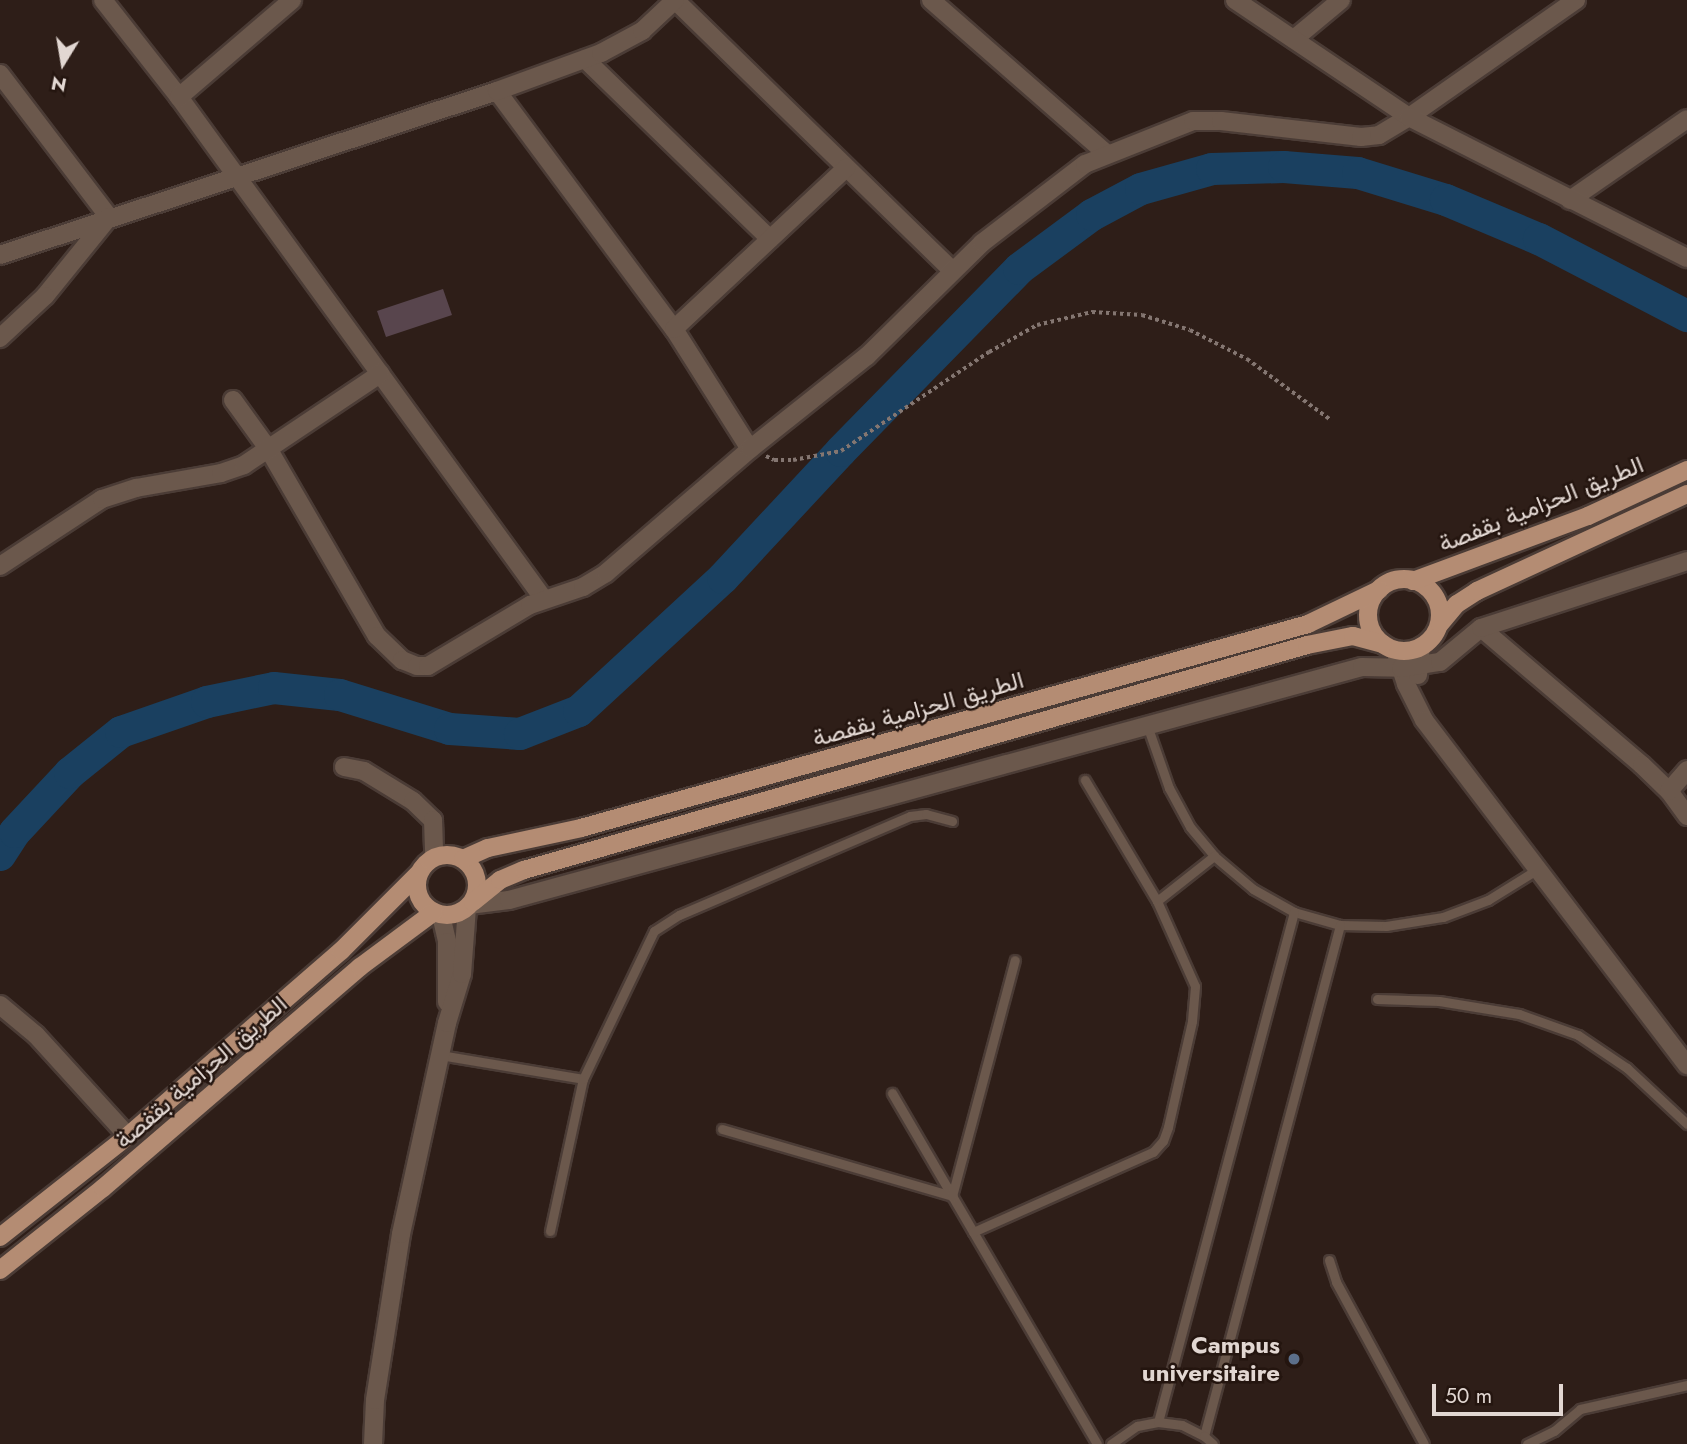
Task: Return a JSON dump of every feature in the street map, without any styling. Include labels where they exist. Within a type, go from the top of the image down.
[{"type":"main road","name":"الطريق الحزامية بقفصة","points":[[1413,581],[1588,516],[1687,470]]},
{"type":"main road","name":"الطريق الحزامية بقفصة","points":[[1440,624],[1457,604],[1477,591],[1687,494]]},
{"type":"main road","points":[[1397,580],[1413,581],[1434,594],[1438,603],[1440,624],[1430,641],[1421,647],[1412,651],[1389,647],[1370,628],[1368,618],[1373,598],[1379,590],[1397,580]]},
{"type":"main road","name":"الطريق الحزامية بقفصة","points":[[463,859],[488,848],[594,824],[1308,624],[1379,590]]},
{"type":"main road","name":"الطريق الحزامية بقفصة","points":[[470,905],[500,880],[524,870],[1294,648],[1341,636],[1389,647]]},
{"type":"main road","points":[[449,854],[463,859],[477,878],[470,905],[454,914],[437,913],[419,896],[419,873],[434,857],[449,854]]},
{"type":"main road","name":"الطريق الحزامية بقفصة","points":[[0,1237],[128,1136],[341,951],[419,873]]},
{"type":"main road","name":"الطريق الحزامية بقفصة","points":[[0,1270],[103,1188],[360,967],[437,913]]},
{"type":"street","points":[[103,0],[178,97],[543,598]]},
{"type":"street","points":[[178,97],[292,0]]},
{"type":"street","points":[[0,256],[109,217],[237,178],[498,91],[585,59],[628,41],[675,0],[952,270]]},
{"type":"street","points":[[931,0],[1106,153]]},
{"type":"street","points":[[1235,0],[1409,117],[1687,258]]},
{"type":"street","points":[[1294,39],[1341,0]]},
{"type":"street","points":[[233,400],[269,450],[377,636],[402,660],[416,666],[436,664],[543,598],[583,587],[606,573],[750,449],[867,356],[952,270],[1085,164],[1106,153],[1193,121],[1221,121],[1364,137],[1379,135],[1409,117],[1576,0]]},
{"type":"street","points":[[585,59],[770,239]]},
{"type":"street","points":[[0,74],[109,217]]},
{"type":"street","points":[[498,91],[674,329],[750,449]]},
{"type":"street","points":[[1570,200],[1687,119]]},
{"type":"street","points":[[674,329],[846,168]]},
{"type":"street","points":[[0,338],[45,296],[109,217]]},
{"type":"street","points":[[0,566],[102,499],[136,488],[233,469],[269,450],[380,374]]},
{"type":"street","points":[[373,1444],[375,1400],[401,1234],[447,1023],[462,974],[470,905],[509,900],[1148,728],[1362,667],[1401,668],[1440,662],[1481,628],[1687,561]]},
{"type":"street","points":[[1481,628],[1669,791],[1687,816]]},
{"type":"street","points":[[1389,647],[1424,720],[1687,1065]]},
{"type":"street","points":[[1421,647],[1416,692],[1424,720]]},
{"type":"street","points":[[344,767],[364,771],[413,801],[433,820],[434,857]]},
{"type":"street","points":[[1669,791],[1687,770]]},
{"type":"street","points":[[437,913],[447,942],[447,1023]]},
{"type":"street","points":[[0,1005],[36,1035],[128,1136]]},
{"type":"lane","points":[[1148,728],[1169,788],[1190,827],[1214,856],[1254,889],[1294,912],[1340,925],[1386,926],[1443,916],[1488,900],[1539,868]]},
{"type":"lane","points":[[973,1232],[1153,1152],[1163,1141],[1197,996],[1157,901],[1085,780]]},
{"type":"lane","points":[[550,1231],[583,1079],[654,931],[679,915],[910,816],[926,814],[952,821]]},
{"type":"lane","points":[[1157,901],[1214,856]]},
{"type":"lane","points":[[1158,1422],[1294,912]]},
{"type":"lane","points":[[1204,1436],[1340,925]]},
{"type":"lane","points":[[952,1196],[1015,960]]},
{"type":"lane","points":[[1377,999],[1439,1001],[1518,1014],[1578,1035],[1627,1068],[1687,1124]]},
{"type":"lane","points":[[440,1055],[583,1079]]},
{"type":"lane","points":[[892,1093],[1097,1444]]},
{"type":"lane","points":[[722,1129],[952,1196]]},
{"type":"lane","points":[[1329,1260],[1336,1282],[1424,1444]]},
{"type":"lane","points":[[1527,1444],[1554,1431],[1580,1409],[1687,1385]]},
{"type":"lane","points":[[1111,1444],[1137,1426],[1158,1422],[1182,1425],[1204,1436],[1213,1444]]},
{"type":"path","points":[[750,449],[774,460],[841,451],[989,352],[1037,325],[1092,312],[1142,316],[1190,330],[1247,359],[1331,420]]},
{"type":"building","points":[[443,289],[452,315],[386,337],[377,311]]},
{"type":"waterway","points":[[0,855],[15,832],[70,773],[121,732],[207,702],[274,688],[340,695],[450,729],[520,734],[579,711],[723,578],[841,451],[1019,269],[1092,215],[1141,189],[1212,169],[1284,167],[1358,173],[1446,200],[1539,239],[1687,316]]},
{"type":"place","name":"Campus universitaire","points":[[1294,1359]]}]
